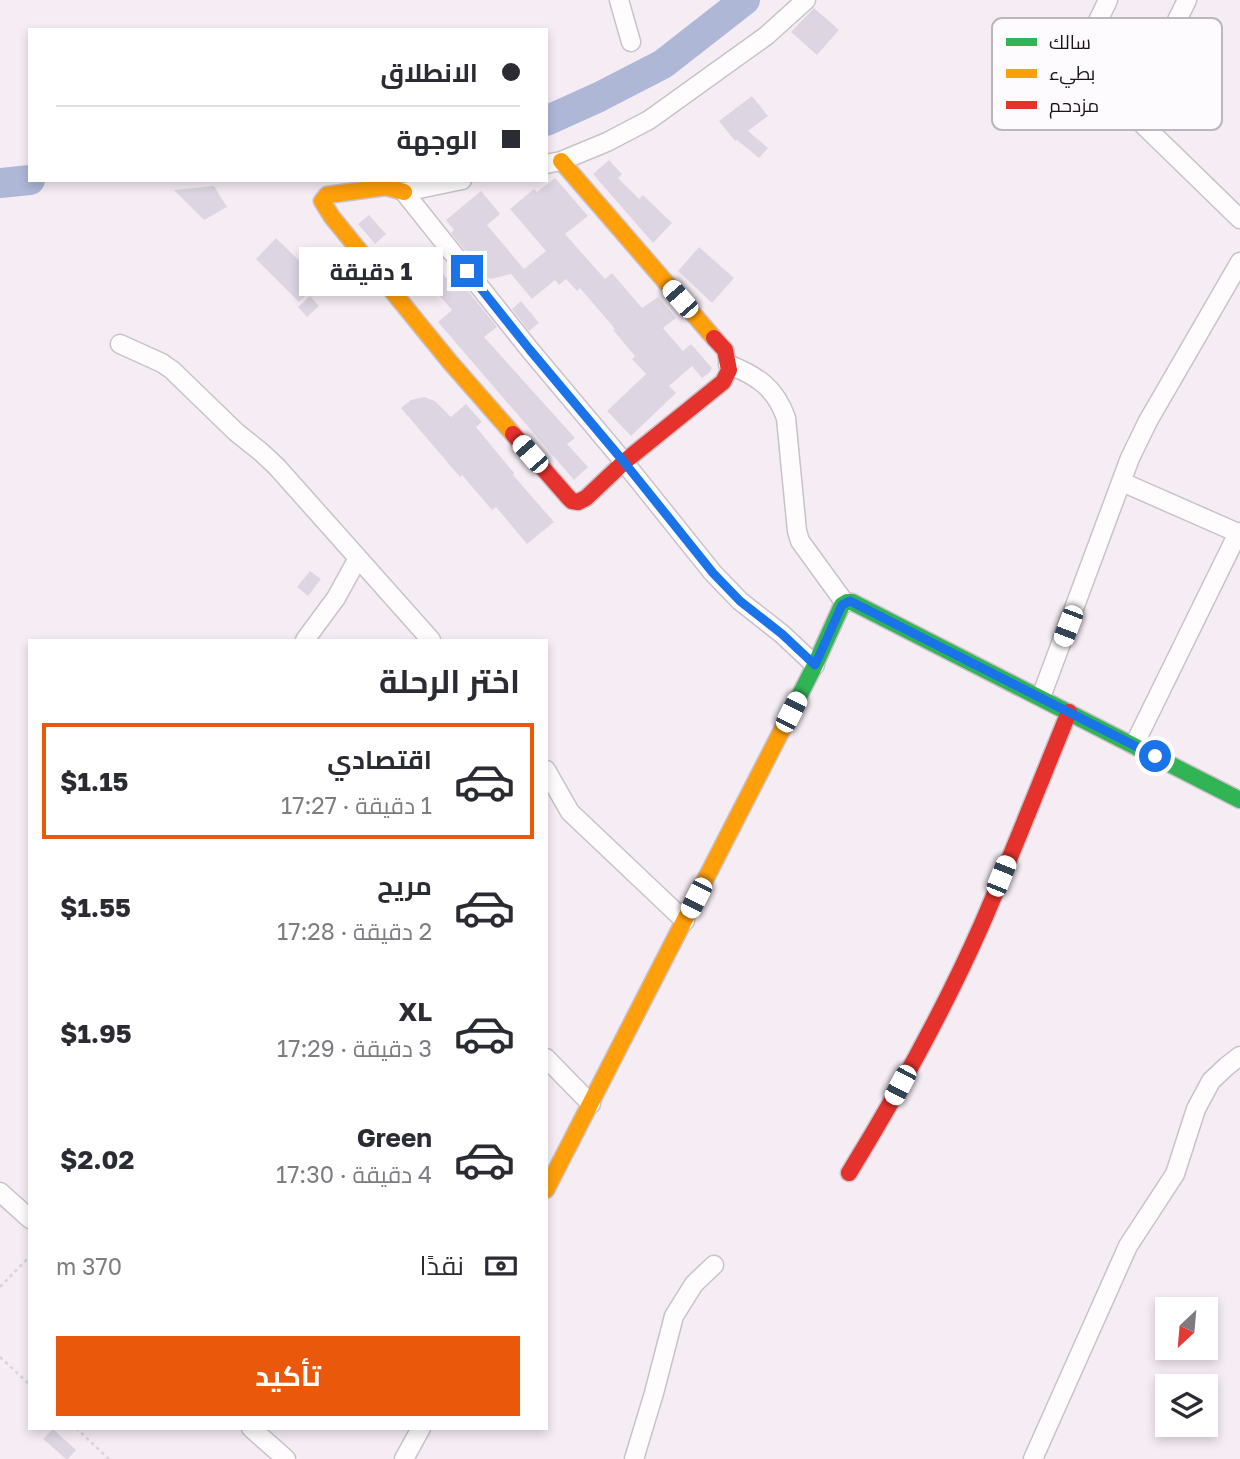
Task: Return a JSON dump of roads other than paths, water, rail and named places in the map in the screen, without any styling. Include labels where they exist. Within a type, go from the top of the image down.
[{"type":"street","points":[[619,0],[631,42]]},
{"type":"street","points":[[452,182],[404,192],[386,187],[327,195],[322,201],[332,217],[433,341],[568,497],[578,502],[723,382],[729,370],[725,351],[553,162],[607,142],[649,120],[766,36],[806,0]]},
{"type":"street","points":[[1099,18],[1108,0]]},
{"type":"street","points":[[1178,18],[1187,0]]},
{"type":"street","points":[[1149,130],[1240,219]]},
{"type":"street","points":[[404,192],[713,573],[740,601],[782,634],[815,665]]},
{"type":"street","points":[[1041,697],[1130,458],[1148,421],[1240,262]]},
{"type":"street","points":[[120,344],[162,362],[277,467],[431,639]]},
{"type":"street","points":[[728,363],[763,381],[782,407],[786,418],[800,541],[845,603]]},
{"type":"street","points":[[1122,482],[1239,532],[1134,745]]},
{"type":"street","points":[[306,639],[336,598],[358,558]]},
{"type":"street","points":[[548,1186],[845,603],[856,603],[1240,800]]},
{"type":"street","points":[[849,1173],[941,1009],[981,925],[1069,712]]},
{"type":"street","points":[[548,774],[569,812],[685,921]]},
{"type":"street","points":[[1033,1459],[1128,1246],[1175,1174],[1187,1133],[1200,1102],[1211,1081],[1240,1056]]},
{"type":"street","points":[[548,1060],[591,1104]]},
{"type":"street","points":[[0,1192],[28,1217]]},
{"type":"street","points":[[634,1459],[674,1316],[694,1284],[714,1265]]},
{"type":"street","points":[[253,1430],[286,1459]]},
{"type":"street","points":[[404,1459],[420,1430]]},
{"type":"waterway","points":[[548,120],[663,64],[745,0]]},
{"type":"waterway","points":[[0,183],[28,180]]}]
